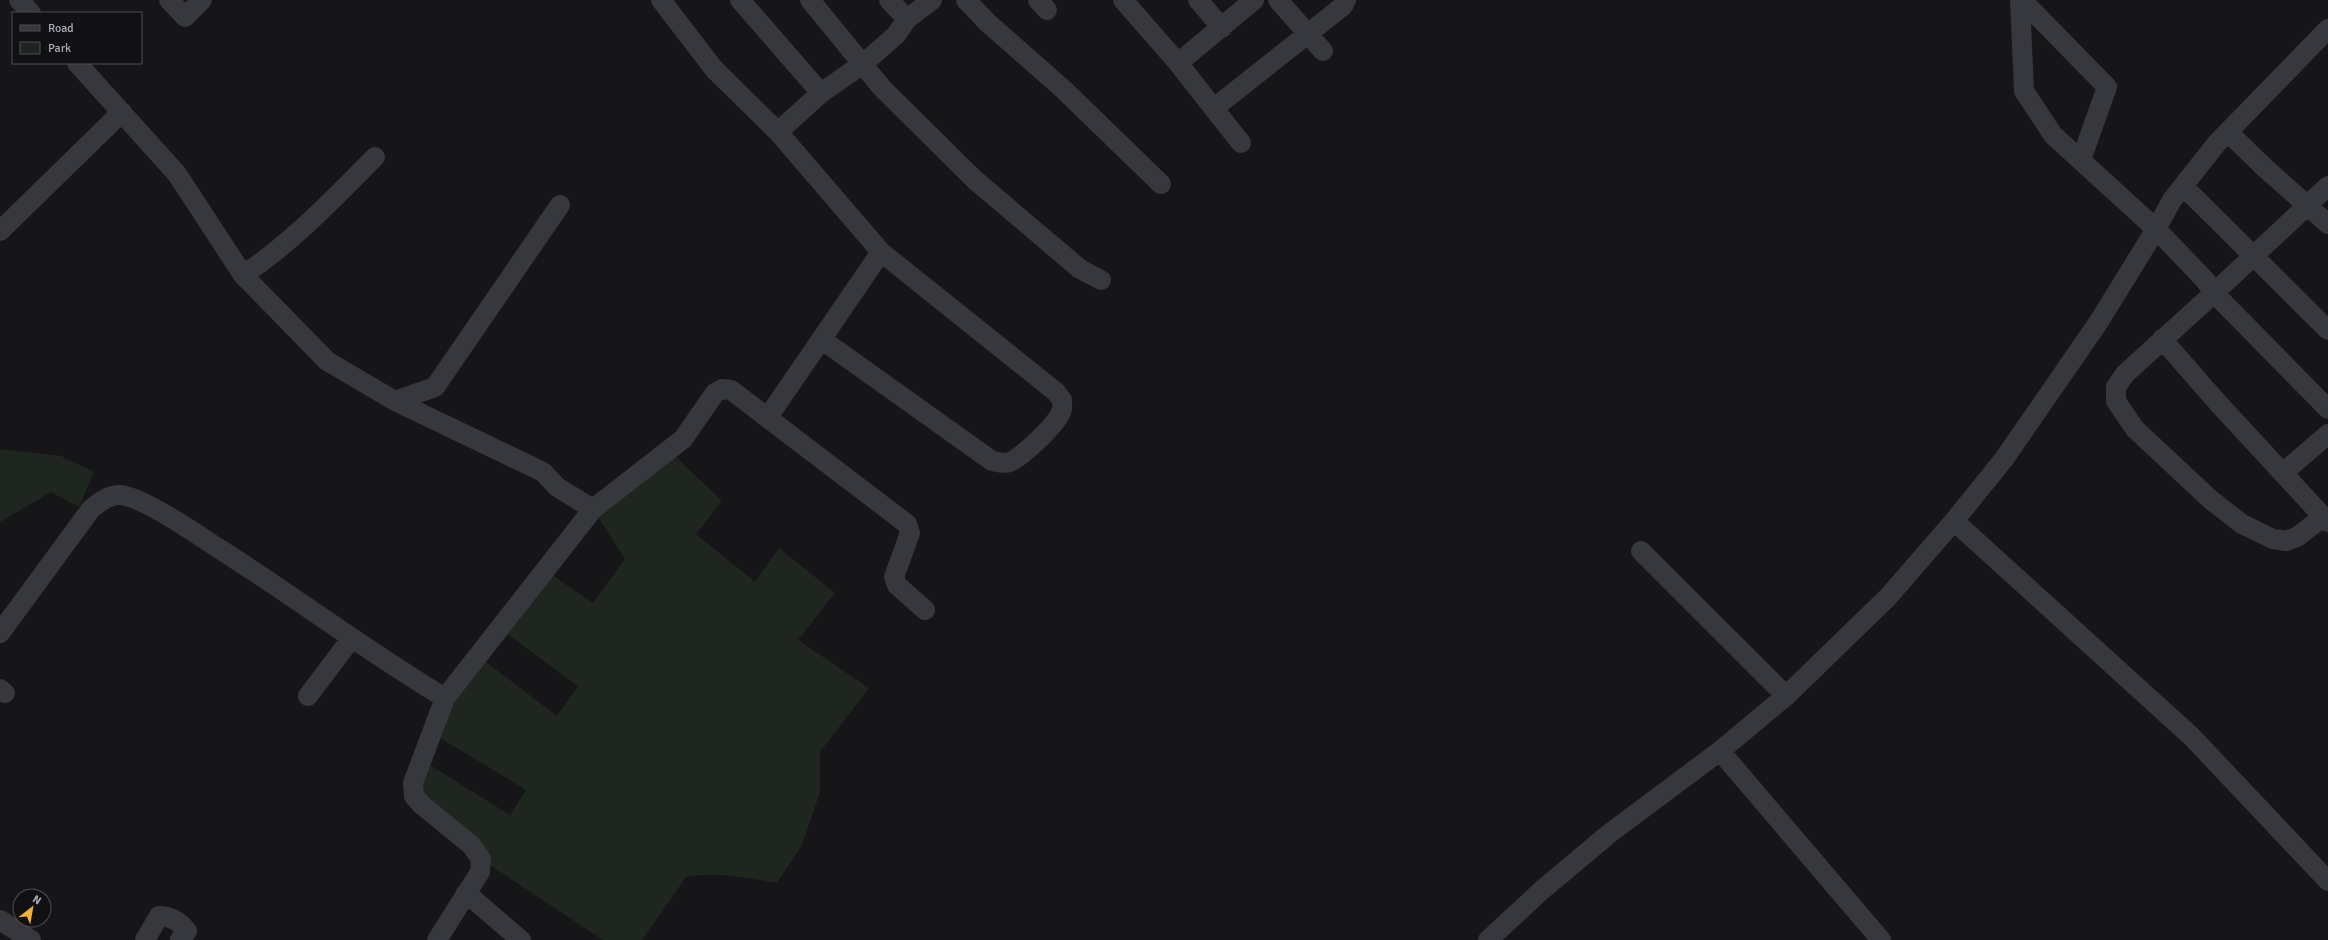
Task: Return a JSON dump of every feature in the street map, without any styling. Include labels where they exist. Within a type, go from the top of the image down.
[{"type":"street","points":[[19,0],[30,12]]},
{"type":"street","points":[[169,0],[185,17],[202,0]]},
{"type":"street","points":[[661,0],[714,69],[778,132],[881,252],[1056,392],[1062,400],[1062,412],[1052,425],[1022,454],[1010,462],[1003,463],[992,461],[821,339]]},
{"type":"street","points":[[740,0],[821,93]]},
{"type":"street","points":[[810,0],[864,63],[882,88],[975,180],[1080,269],[1101,280]]},
{"type":"street","points":[[889,0],[907,19]]},
{"type":"street","points":[[778,132],[821,93],[864,63],[896,35],[907,19],[932,0]]},
{"type":"street","points":[[966,0],[994,28],[1063,89],[1160,184]]},
{"type":"street","points":[[1123,0],[1178,63],[1242,143]]},
{"type":"street","points":[[1198,0],[1222,28]]},
{"type":"street","points":[[1178,63],[1254,0]]},
{"type":"street","points":[[1278,0],[1323,51]]},
{"type":"street","points":[[1214,108],[1343,6],[1346,0]]},
{"type":"street","points":[[2021,0],[2024,91],[2053,135],[2156,229],[2205,280],[2214,294],[2328,409]]},
{"type":"street","points":[[2021,0],[2107,87],[2081,160]]},
{"type":"street","points":[[1488,940],[1542,890],[1610,833],[1720,751],[1786,696],[1888,597],[1954,521],[2008,453],[2098,323],[2156,229],[2172,200],[2228,132],[2328,29]]},
{"type":"street","points":[[78,64],[177,174],[244,275],[327,361],[396,401],[543,472],[557,487],[593,509]]},
{"type":"street","points":[[0,231],[122,112]]},
{"type":"street","points":[[2228,132],[2265,168],[2328,224]]},
{"type":"street","points":[[244,275],[273,255],[336,196],[374,157]]},
{"type":"street","points":[[2184,186],[2328,330]]},
{"type":"street","points":[[2162,339],[2263,453],[2284,472],[2325,519],[2297,537],[2286,541],[2273,539],[2242,524],[2211,500],[2135,429],[2116,401],[2116,387],[2125,374],[2162,339],[2214,294],[2328,186]]},
{"type":"street","points":[[396,401],[435,387],[560,205]]},
{"type":"street","points":[[768,417],[881,252]]},
{"type":"street","points":[[437,940],[480,872],[481,859],[471,845],[422,805],[414,796],[413,783],[445,698],[593,509],[682,439],[715,393],[722,389],[731,390],[907,524],[910,533],[894,577],[897,585],[925,610]]},
{"type":"street","points":[[2284,472],[2328,434]]},
{"type":"street","points":[[0,633],[91,509],[103,500],[112,496],[124,495],[193,532],[351,639],[445,698]]},
{"type":"street","points":[[1954,521],[2192,737],[2328,881]]},
{"type":"street","points":[[1641,551],[1786,696]]},
{"type":"street","points":[[308,696],[351,639]]},
{"type":"street","points":[[1720,751],[1880,940]]},
{"type":"street","points":[[466,893],[521,940]]},
{"type":"street","points":[[145,940],[159,916],[167,916],[183,926],[187,931],[180,940]]},
{"type":"street","points":[[0,920],[31,940]]},
{"type":"green space","points":[[0,449],[61,456],[94,472],[79,507],[51,492],[0,522]]},
{"type":"green space","points":[[669,450],[722,501],[696,534],[755,582],[779,548],[835,593],[798,640],[869,688],[820,752],[820,792],[802,845],[777,883],[743,877],[720,875],[697,875],[686,877],[642,940],[603,940],[481,859],[422,805],[422,760],[510,815],[526,790],[432,733],[478,656],[557,716],[578,686],[500,629],[545,570],[593,603],[625,559],[593,509]]}]
